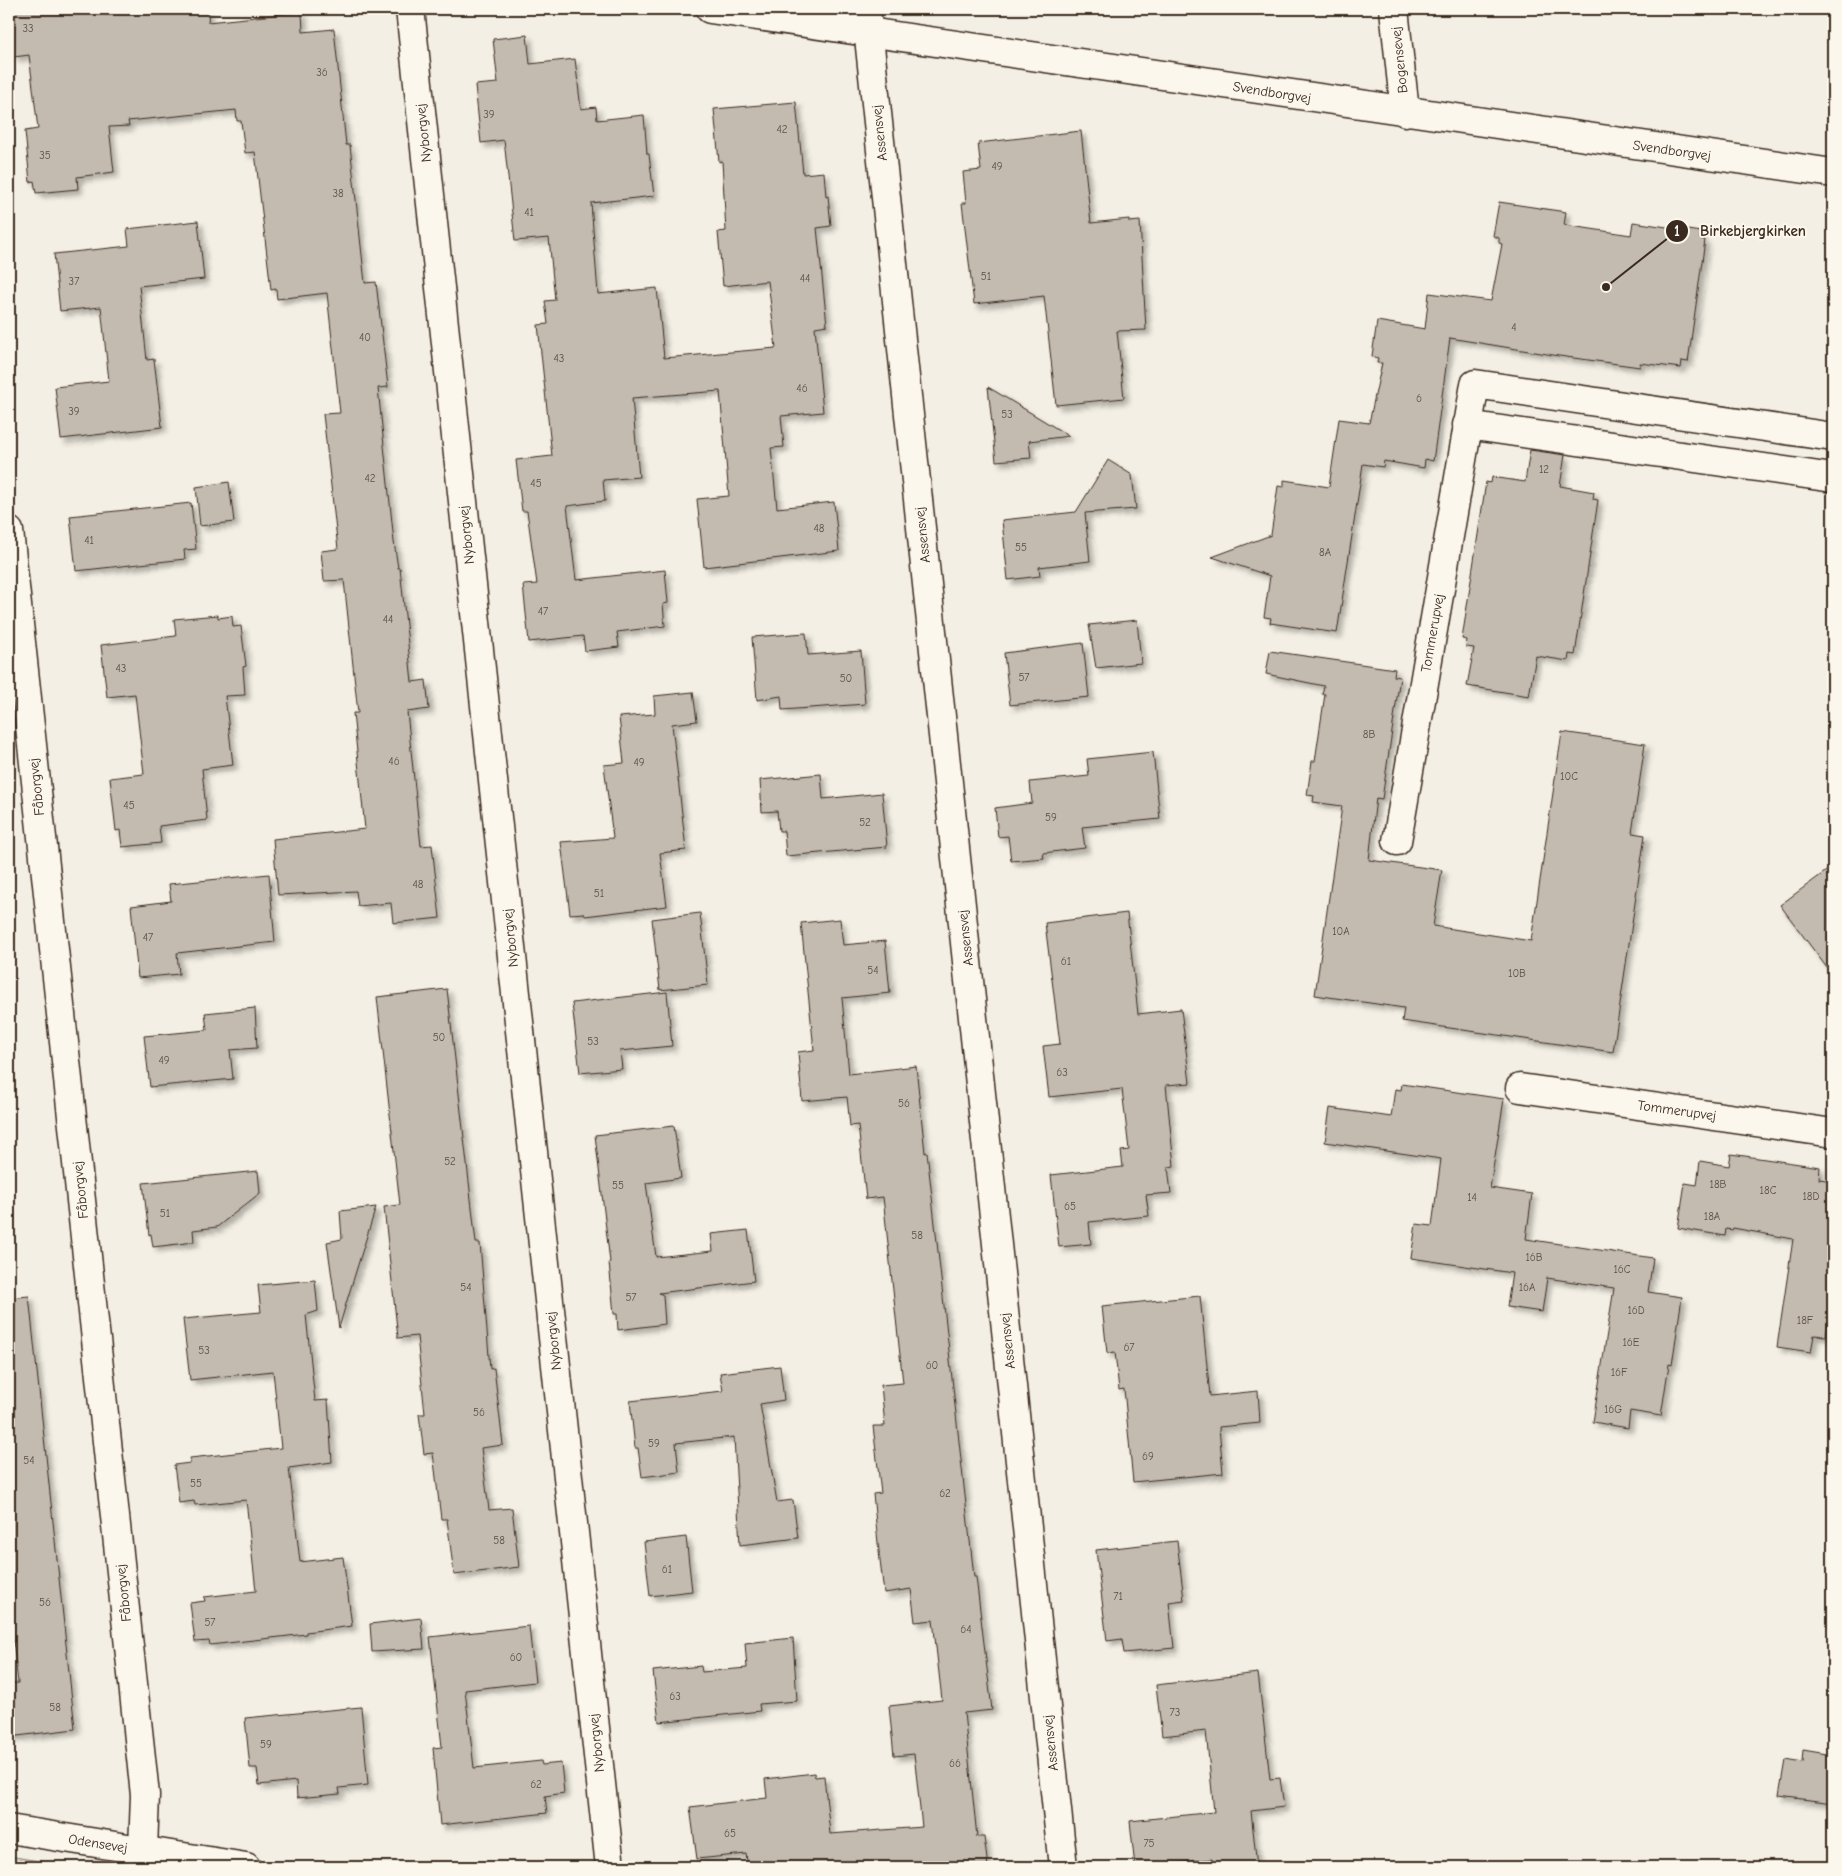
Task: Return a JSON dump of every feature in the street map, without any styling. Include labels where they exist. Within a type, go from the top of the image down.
[{"type":"street","name":"Nyborgvej","points":[[410,9],[610,1867]]},
{"type":"street","name":"Svendborgvej","points":[[710,9],[867,20],[1405,112],[1833,173]]},
{"type":"street","name":"Bogensevej","points":[[1394,9],[1405,112]]},
{"type":"street","name":"Assensvej","points":[[867,20],[1064,1867]]},
{"type":"street","name":"Tommerupvej","points":[[1397,841],[1475,384],[1833,438]]},
{"type":"street","points":[[1468,425],[1833,478]]},
{"type":"street","name":"Fåborgvej","points":[[9,531],[145,1795],[143,1850]]},
{"type":"street","name":"Tommerupvej","points":[[1520,1088],[1833,1133]]},
{"type":"street","name":"Odensevej","points":[[9,1829],[246,1867]]},
{"type":"shaded area","points":[[9,1856],[74,1867],[9,1867]]},
{"type":"building","points":[[9,9],[209,10],[208,22],[302,12],[303,32],[334,29],[346,145],[350,145],[365,283],[376,282],[388,387],[378,388],[394,542],[398,568],[400,568],[412,682],[426,680],[429,709],[407,712],[421,846],[432,845],[440,918],[393,923],[391,903],[358,906],[356,891],[278,895],[273,839],[365,829],[353,713],[358,713],[344,580],[324,581],[321,551],[338,549],[323,414],[340,413],[327,293],[277,299],[276,289],[271,290],[255,152],[245,153],[241,121],[237,121],[236,110],[128,121],[129,126],[109,127],[114,172],[77,177],[78,189],[36,193],[34,181],[30,182],[25,131],[38,129],[29,55],[14,57]]},
{"type":"building","points":[[527,35],[530,64],[575,59],[581,109],[596,107],[597,120],[644,115],[647,154],[649,154],[654,196],[591,203],[598,294],[657,288],[664,358],[776,348],[768,281],[723,286],[718,232],[726,231],[722,161],[719,162],[714,109],[796,102],[803,174],[824,172],[826,197],[828,196],[831,226],[817,228],[827,325],[815,327],[823,412],[781,416],[784,447],[771,448],[777,508],[834,502],[839,551],[704,567],[697,499],[729,496],[720,391],[632,398],[639,477],[603,480],[605,501],[567,506],[576,580],[665,570],[668,603],[663,604],[665,626],[617,632],[619,647],[585,651],[583,636],[529,642],[523,585],[537,584],[527,511],[522,511],[516,460],[552,456],[538,325],[548,324],[545,301],[555,300],[549,238],[515,241],[504,140],[481,143],[475,85],[498,83],[493,39]]},
{"type":"building","points":[[1081,131],[1091,223],[1129,219],[1129,222],[1140,221],[1146,330],[1117,331],[1124,398],[1056,405],[1044,296],[974,304],[962,203],[966,203],[963,172],[981,170],[978,143]]},
{"type":"building","points":[[1499,202],[1566,212],[1564,225],[1631,235],[1633,222],[1701,232],[1700,239],[1705,240],[1688,362],[1682,361],[1681,368],[1640,363],[1640,367],[1450,338],[1433,461],[1425,459],[1424,468],[1384,461],[1383,467],[1363,464],[1337,633],[1270,623],[1271,618],[1264,617],[1270,576],[1212,557],[1271,535],[1278,486],[1284,487],[1284,480],[1329,487],[1339,419],[1369,423],[1382,363],[1377,363],[1378,358],[1372,356],[1377,321],[1425,329],[1429,293],[1491,301],[1502,244],[1499,243],[1499,238],[1493,236]]},
{"type":"building","points":[[198,221],[204,279],[139,286],[147,360],[154,359],[162,427],[61,439],[55,387],[109,381],[101,307],[60,311],[54,254],[129,246],[127,229]]},
{"type":"building","points":[[988,387],[1069,436],[1029,441],[1031,458],[996,461]]},
{"type":"building","points":[[1530,450],[1565,455],[1560,486],[1594,492],[1593,499],[1598,500],[1575,655],[1569,654],[1568,661],[1536,656],[1529,696],[1467,686],[1474,648],[1466,647],[1467,640],[1462,639],[1486,482],[1491,483],[1492,477],[1525,482]]},
{"type":"building","points":[[1108,460],[1132,475],[1136,509],[1085,513],[1090,561],[1039,567],[1040,576],[1008,580],[1002,520],[1076,512]]},
{"type":"building","points":[[229,482],[234,522],[200,526],[196,487]]},
{"type":"building","points":[[191,503],[196,549],[184,550],[185,559],[76,571],[70,516]]},
{"type":"building","points":[[218,615],[218,618],[232,616],[233,627],[241,626],[246,666],[243,667],[245,695],[225,696],[233,765],[202,769],[207,820],[159,826],[161,843],[122,847],[120,830],[116,831],[110,778],[144,774],[135,694],[107,697],[101,645],[176,636],[174,619]]},
{"type":"building","points":[[1137,620],[1141,663],[1096,668],[1089,625]]},
{"type":"building","points":[[806,633],[808,655],[861,651],[865,704],[782,710],[781,696],[757,700],[752,637]]},
{"type":"building","points":[[1083,643],[1089,697],[1010,705],[1004,653]]},
{"type":"building","points":[[1270,651],[1395,669],[1394,676],[1400,677],[1382,799],[1376,798],[1369,860],[1442,870],[1433,926],[1531,941],[1562,732],[1645,744],[1632,833],[1645,835],[1613,1052],[1402,1021],[1404,1008],[1315,995],[1342,806],[1313,802],[1314,796],[1307,795],[1312,761],[1315,761],[1325,694],[1322,694],[1324,686],[1266,674]]},
{"type":"building","points":[[693,692],[697,721],[672,724],[686,850],[660,853],[667,906],[585,916],[584,913],[570,914],[561,842],[613,838],[604,765],[624,763],[619,717],[655,714],[654,696]]},
{"type":"building","points":[[1153,752],[1160,819],[1082,827],[1085,848],[1043,853],[1044,858],[1011,861],[1008,836],[998,837],[995,808],[1032,803],[1030,782],[1089,776],[1087,759]]},
{"type":"building","points":[[821,774],[823,799],[882,793],[887,847],[786,856],[784,831],[779,831],[777,811],[762,812],[760,780]]},
{"type":"building","points":[[1833,866],[1833,976],[1780,905]]},
{"type":"building","points":[[269,874],[275,942],[177,953],[179,974],[138,978],[131,906],[171,901],[169,884]]},
{"type":"building","points":[[700,913],[708,985],[660,990],[652,919]]},
{"type":"building","points":[[1127,913],[1138,1014],[1181,1009],[1190,1083],[1166,1085],[1174,1166],[1168,1167],[1171,1193],[1146,1195],[1149,1216],[1089,1222],[1091,1244],[1059,1247],[1051,1175],[1123,1167],[1121,1151],[1129,1150],[1122,1089],[1049,1097],[1043,1046],[1060,1044],[1045,923]]},
{"type":"building","points":[[840,919],[843,945],[885,941],[890,993],[842,998],[849,1074],[916,1066],[974,1577],[976,1577],[992,1710],[964,1713],[977,1837],[984,1837],[988,1867],[748,1867],[746,1854],[697,1859],[690,1807],[767,1798],[765,1779],[814,1773],[815,1777],[824,1776],[830,1834],[922,1827],[914,1754],[894,1756],[889,1706],[942,1700],[933,1620],[915,1622],[911,1589],[884,1593],[878,1543],[873,1494],[881,1493],[873,1426],[885,1426],[881,1385],[903,1383],[883,1197],[866,1199],[858,1125],[850,1126],[847,1097],[802,1101],[798,1052],[814,1050],[801,923]]},
{"type":"building","points":[[447,989],[476,1243],[480,1243],[490,1369],[494,1368],[503,1445],[481,1448],[489,1510],[512,1508],[519,1567],[454,1575],[447,1519],[441,1519],[433,1453],[424,1454],[419,1414],[425,1414],[417,1336],[398,1338],[384,1207],[400,1205],[377,997]]},
{"type":"building","points":[[667,992],[672,1046],[620,1051],[622,1069],[580,1073],[572,1003]]},
{"type":"building","points":[[255,1008],[257,1048],[230,1050],[233,1079],[150,1087],[144,1036],[207,1030],[205,1013]]},
{"type":"building","points":[[1402,1084],[1504,1099],[1490,1188],[1532,1194],[1526,1239],[1653,1258],[1648,1292],[1682,1297],[1672,1365],[1669,1364],[1661,1416],[1630,1411],[1628,1428],[1593,1422],[1614,1288],[1547,1278],[1542,1312],[1507,1307],[1512,1273],[1411,1258],[1416,1224],[1432,1226],[1441,1159],[1325,1142],[1330,1108],[1391,1117],[1395,1089],[1401,1090]]},
{"type":"building","points":[[674,1126],[681,1178],[646,1183],[656,1257],[713,1251],[711,1234],[748,1230],[754,1281],[659,1293],[663,1295],[665,1324],[618,1330],[617,1314],[614,1314],[610,1262],[595,1135]]},
{"type":"building","points":[[1731,1154],[1820,1167],[1819,1179],[1833,1181],[1833,1289],[1826,1336],[1814,1335],[1811,1352],[1777,1347],[1793,1239],[1733,1228],[1732,1230],[1726,1229],[1725,1236],[1678,1228],[1685,1183],[1697,1185],[1700,1161],[1729,1166]]},
{"type":"building","points":[[258,1171],[260,1193],[217,1227],[193,1230],[194,1242],[153,1247],[151,1234],[149,1235],[143,1183]]},
{"type":"building","points":[[376,1207],[339,1328],[327,1242],[342,1239],[340,1211]]},
{"type":"building","points":[[315,1280],[318,1311],[306,1315],[315,1401],[328,1400],[332,1462],[289,1468],[300,1562],[343,1557],[352,1626],[306,1632],[306,1634],[210,1645],[209,1641],[195,1642],[190,1603],[205,1601],[204,1597],[256,1591],[246,1500],[195,1505],[194,1501],[179,1503],[174,1465],[190,1463],[190,1458],[281,1448],[273,1371],[190,1380],[183,1319],[261,1312],[258,1285]]},
{"type":"building","points":[[29,1296],[75,1729],[9,1737],[9,1684],[18,1683],[9,1604],[9,1298]]},
{"type":"building","points":[[1200,1296],[1210,1396],[1258,1391],[1260,1423],[1219,1427],[1223,1473],[1133,1482],[1124,1389],[1119,1390],[1115,1352],[1107,1353],[1102,1306]]},
{"type":"building","points":[[780,1366],[784,1400],[760,1404],[777,1502],[793,1500],[798,1538],[740,1545],[734,1437],[676,1443],[679,1472],[642,1477],[638,1448],[635,1448],[630,1401],[723,1391],[720,1373]]},
{"type":"building","points":[[686,1537],[692,1591],[650,1596],[644,1542]]},
{"type":"building","points":[[1177,1541],[1184,1600],[1169,1602],[1174,1648],[1124,1653],[1122,1639],[1107,1641],[1096,1550]]},
{"type":"building","points":[[421,1618],[424,1649],[372,1652],[370,1624]]},
{"type":"building","points":[[529,1626],[535,1682],[465,1690],[474,1768],[541,1761],[542,1765],[561,1763],[564,1793],[545,1796],[547,1813],[440,1825],[433,1748],[442,1747],[430,1637]]},
{"type":"building","points":[[793,1638],[797,1701],[759,1704],[760,1711],[659,1722],[653,1671],[701,1666],[702,1672],[747,1668],[745,1643]]},
{"type":"building","points":[[1258,1673],[1270,1779],[1280,1778],[1284,1807],[1251,1811],[1257,1867],[1213,1867],[1212,1859],[1135,1867],[1130,1821],[1214,1812],[1206,1731],[1162,1736],[1156,1685]]},
{"type":"building","points":[[361,1707],[368,1785],[339,1788],[340,1794],[297,1798],[296,1781],[259,1785],[257,1768],[250,1768],[245,1718]]},
{"type":"building","points":[[1803,1750],[1833,1755],[1833,1803],[1779,1796],[1785,1760],[1802,1763]]},
{"type":"place","name":"Birkebjergkirken","points":[[1606,287]]}]
